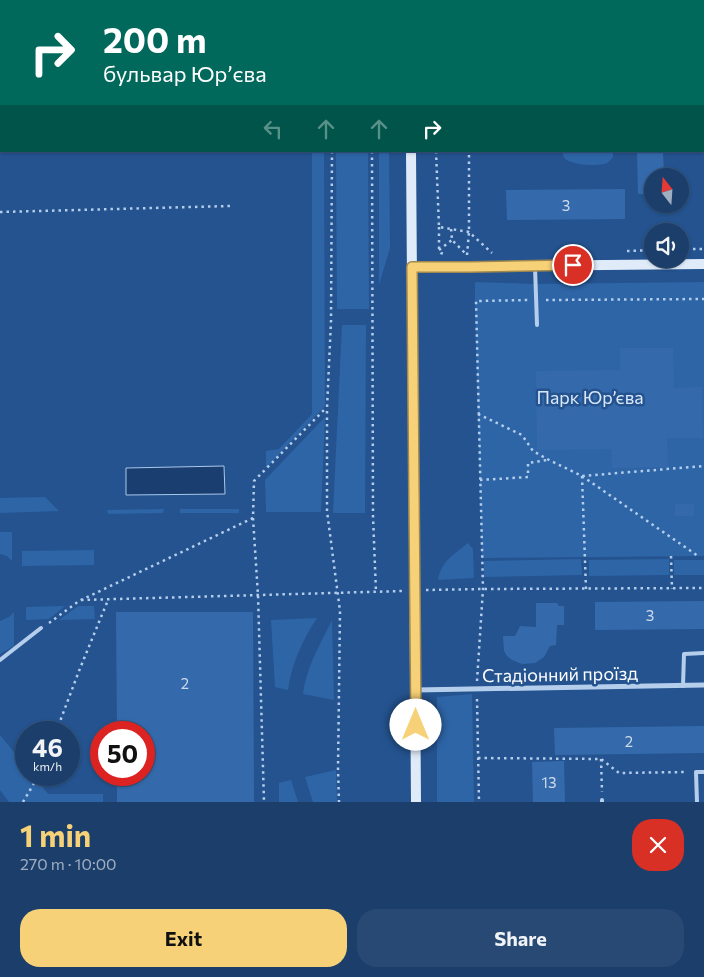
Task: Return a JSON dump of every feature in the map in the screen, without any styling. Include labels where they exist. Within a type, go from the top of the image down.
[{"type":"main road","points":[[412,152],[416,802]]},
{"type":"main road","points":[[412,267],[704,264]]},
{"type":"street","name":"Стадіонний проїзд","points":[[416,690],[704,685]]},
{"type":"lane","points":[[535,265],[536,325]]},
{"type":"lane","points":[[0,660],[41,628]]},
{"type":"lane","points":[[684,686],[684,654],[704,653]]},
{"type":"lane","points":[[697,802],[696,772],[704,772]]},
{"type":"path","points":[[332,152],[331,321],[327,408],[328,511],[340,611],[339,802]]},
{"type":"path","points":[[372,152],[373,516],[376,592]]},
{"type":"path","points":[[436,152],[440,250],[441,254],[447,255]]},
{"type":"path","points":[[467,255],[469,232],[469,152]]},
{"type":"path","points":[[0,212],[230,206]]},
{"type":"path","points":[[438,227],[469,232],[492,254]]},
{"type":"path","points":[[451,229],[452,240],[467,255]]},
{"type":"path","points":[[440,250],[452,240]]},
{"type":"path","points":[[689,249],[704,249]]},
{"type":"path","points":[[460,255],[467,255]]},
{"type":"path","points":[[482,558],[476,301],[704,299]]},
{"type":"path","points":[[264,802],[258,595],[253,518],[254,482],[327,408]]},
{"type":"path","points":[[478,414],[522,435],[533,451],[582,476],[698,556]]},
{"type":"path","points":[[479,480],[528,477],[528,462],[549,460]]},
{"type":"path","points":[[582,476],[704,466]]},
{"type":"path","points":[[582,476],[586,589]]},
{"type":"path","points":[[41,628],[81,600],[253,518]]},
{"type":"path","points":[[671,556],[672,589]]},
{"type":"path","points":[[81,600],[483,589],[704,588]]},
{"type":"path","points":[[60,721],[108,600]]},
{"type":"path","points":[[478,758],[601,759],[619,773],[696,772]]},
{"type":"path","points":[[601,759],[602,801]]},
{"type":"path","points":[[23,802],[32,786]]},
{"type":"green space","points":[[312,152],[324,152],[325,406],[266,468],[266,451],[279,449],[312,414]]},
{"type":"green space","points":[[336,152],[368,152],[369,309],[337,309]]},
{"type":"green space","points":[[379,152],[389,152],[390,248],[379,285]]},
{"type":"green space","points":[[562,152],[613,152],[613,157],[608,163],[597,165],[574,163],[563,156]]},
{"type":"green space","name":"Парк Юр’єва","points":[[475,282],[535,284],[704,282],[704,556],[482,558]]},
{"type":"green space","points":[[342,325],[366,325],[365,513],[333,513]]},
{"type":"green space","points":[[325,417],[321,512],[266,512],[265,480]]},
{"type":"green space","points":[[45,497],[59,511],[0,513],[0,498]]},
{"type":"green space","points":[[164,509],[163,513],[108,514],[107,510]]},
{"type":"green space","points":[[180,509],[239,509],[239,513],[180,513]]},
{"type":"green space","points":[[0,532],[12,532],[12,561],[7,556],[0,554]]},
{"type":"green space","points":[[468,543],[473,549],[474,578],[438,580],[445,563]]},
{"type":"green space","points":[[94,550],[94,565],[22,566],[22,551]]},
{"type":"green space","points":[[581,559],[582,575],[484,577],[484,561]]},
{"type":"green space","points":[[669,559],[669,575],[589,576],[589,560]]},
{"type":"green space","points":[[674,560],[704,560],[704,575],[674,575]]},
{"type":"green space","points":[[65,606],[49,619],[26,620],[26,607]]},
{"type":"green space","points":[[78,606],[94,606],[95,619],[59,620]]},
{"type":"green space","points":[[14,612],[14,646],[0,654],[0,621],[9,617]]},
{"type":"green space","points":[[317,618],[298,652],[288,690],[275,687],[271,620]]},
{"type":"green space","points":[[332,620],[334,700],[303,694],[307,674]]},
{"type":"green space","points":[[472,694],[474,802],[437,802],[437,697]]},
{"type":"green space","points":[[0,735],[15,753],[15,786],[42,786],[48,794],[103,794],[103,802],[9,802],[0,790]]},
{"type":"green space","points":[[336,770],[337,802],[313,802],[305,777]]},
{"type":"green space","points":[[291,780],[298,802],[279,802],[279,783]]},
{"type":"shaded area","points":[[224,466],[225,494],[126,495],[126,468]]},
{"type":"building","points":[[637,152],[663,152],[664,168],[644,168],[644,194],[638,194]]},
{"type":"building","points":[[625,189],[625,219],[507,220],[506,190]]},
{"type":"building","points":[[620,348],[673,348],[674,388],[702,387],[703,438],[667,438],[668,467],[612,468],[611,449],[537,450],[536,371],[620,370]]},
{"type":"building","points":[[675,504],[694,504],[694,516],[675,516]]},
{"type":"building","points":[[704,601],[704,629],[595,630],[595,602]]},
{"type":"building","points":[[536,603],[557,603],[559,606],[564,606],[564,625],[557,625],[556,645],[550,646],[544,657],[535,663],[522,664],[507,656],[504,651],[503,636],[515,636],[520,626],[536,627]]},
{"type":"building","points":[[116,612],[253,612],[254,802],[117,802],[117,786],[155,786],[155,721],[117,721]]},
{"type":"building","points":[[704,726],[704,753],[555,755],[554,728]]},
{"type":"building","points":[[564,761],[565,802],[533,802],[532,762]]},
{"type":"route","points":[[416,725],[412,267],[573,265]]}]
